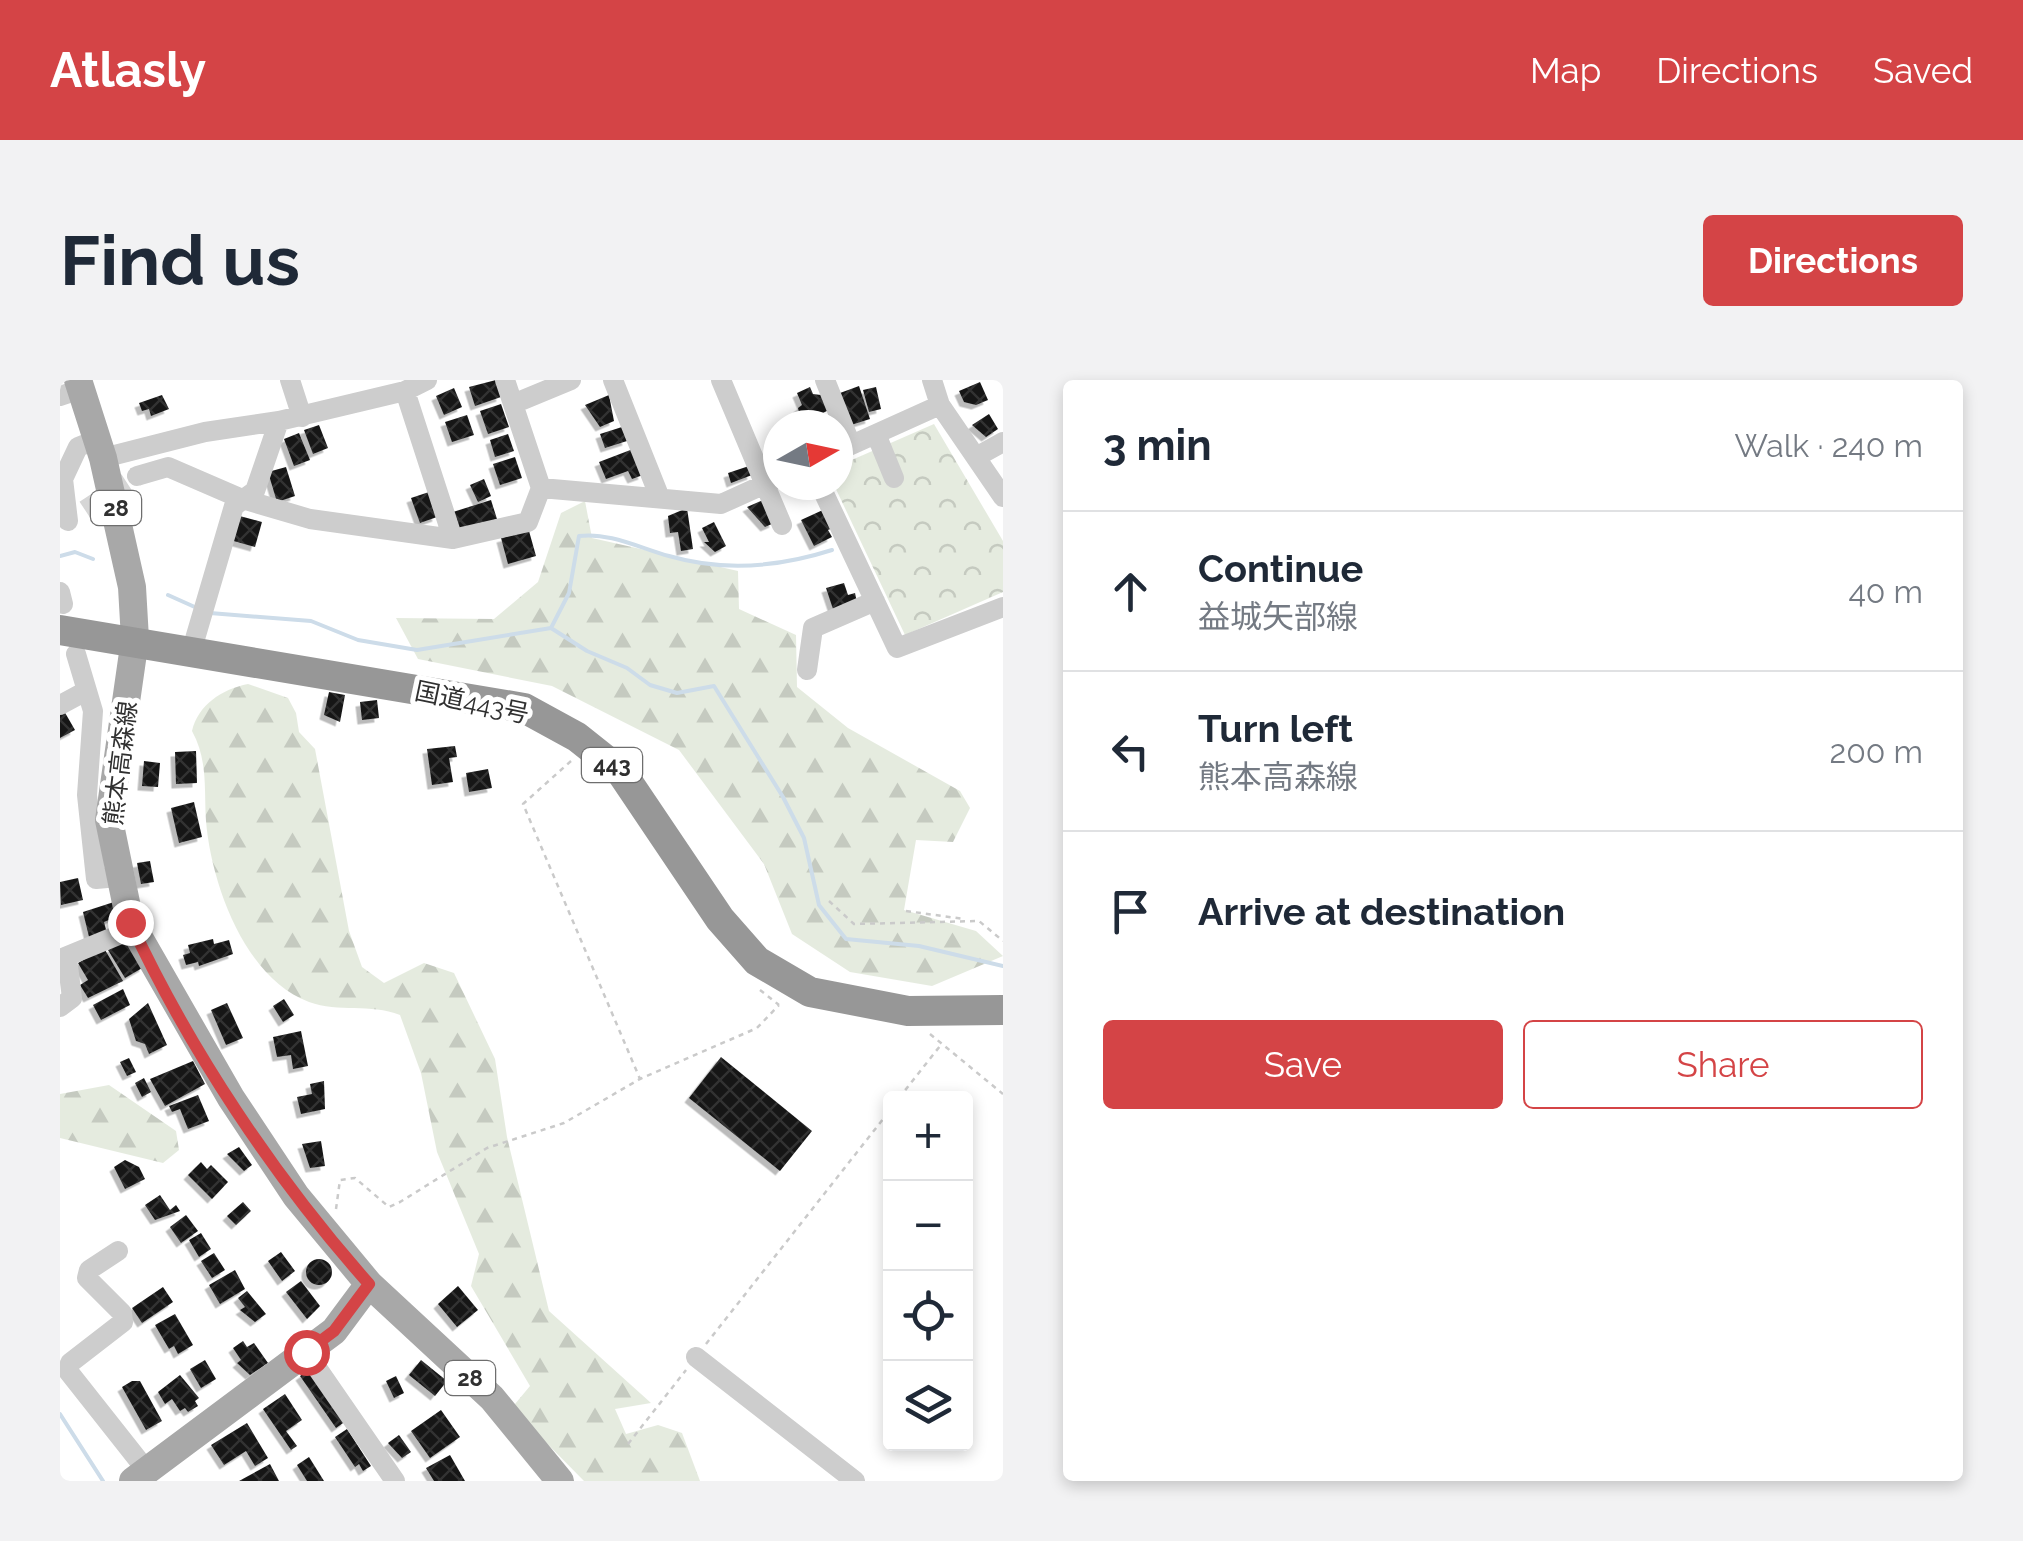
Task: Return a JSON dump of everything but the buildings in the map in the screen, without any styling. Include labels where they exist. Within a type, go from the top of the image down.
[{"type":"highway","name":"国道443号","points":[[65,620],[135,640],[524,708],[577,737],[620,772],[711,905],[786,994],[810,992],[908,1011],[1003,1010]]},
{"type":"main road","name":"熊本高森線","points":[[73,388],[101,448],[132,588],[135,640],[109,820],[118,877],[134,928],[231,1098],[296,1196],[369,1284],[492,1398],[560,1481]]},
{"type":"main road","points":[[140,1476],[334,1331],[369,1284]]},
{"type":"street","points":[[290,380],[302,417]]},
{"type":"street","points":[[71,521],[63,480],[78,448],[101,448],[302,417],[405,391],[427,380]]},
{"type":"street","points":[[136,476],[168,467],[238,502],[310,519],[453,539],[528,522],[541,488],[505,380]]},
{"type":"street","points":[[513,404],[571,380]]},
{"type":"street","points":[[613,380],[660,498]]},
{"type":"street","points":[[722,380],[763,465]]},
{"type":"street","points":[[825,380],[834,410]]},
{"type":"street","points":[[932,380],[940,405],[1003,497]]},
{"type":"street","points":[[405,391],[453,539]]},
{"type":"street","points":[[853,444],[940,405]]},
{"type":"street","points":[[192,649],[238,502],[255,491],[279,421]]},
{"type":"street","points":[[876,434],[894,478]]},
{"type":"street","points":[[976,457],[1003,442]]},
{"type":"street","points":[[541,488],[721,504],[763,485]]},
{"type":"street","points":[[776,500],[782,525]]},
{"type":"street","points":[[827,500],[897,648],[1003,607]]},
{"type":"street","points":[[807,670],[813,628],[875,601]]},
{"type":"street","points":[[65,620],[93,711],[87,795],[96,879],[118,877]]},
{"type":"street","points":[[60,705],[86,691]]},
{"type":"street","points":[[60,1007],[72,998],[64,958],[134,928]]},
{"type":"street","points":[[118,1251],[89,1270],[87,1278],[122,1313],[123,1322],[70,1363],[68,1371],[140,1476]]},
{"type":"street","points":[[306,1352],[395,1481]]},
{"type":"street","points":[[696,1357],[855,1481]]},
{"type":"path","points":[[577,755],[523,804],[640,1079]]},
{"type":"path","points":[[829,901],[854,924],[980,922]]},
{"type":"path","points":[[906,911],[980,922],[1003,941]]},
{"type":"path","points":[[327,1216],[339,1207],[340,1180],[355,1178],[388,1206],[487,1148],[564,1123],[640,1079],[757,1028],[786,994],[756,987]]},
{"type":"path","points":[[908,1011],[941,1045],[1003,1094]]},
{"type":"path","points":[[905,1091],[941,1045]]},
{"type":"path","points":[[628,1444],[883,1118]]},
{"type":"green space","points":[[934,424],[1003,541],[1003,592],[905,635],[841,500],[853,500],[853,459]]},
{"type":"green space","points":[[585,501],[592,538],[738,571],[739,609],[796,635],[797,687],[848,728],[960,791],[970,808],[953,842],[916,840],[904,910],[976,931],[1003,956],[932,986],[850,972],[792,934],[764,864],[679,750],[552,686],[418,659],[396,618],[494,619],[538,582],[561,513]]},
{"type":"green space","points":[[248,684],[288,698],[299,732],[315,749],[349,931],[362,967],[384,983],[424,963],[454,973],[495,1059],[507,1137],[549,1311],[651,1403],[615,1409],[626,1434],[658,1425],[682,1433],[700,1481],[584,1481],[516,1412],[515,1404],[530,1386],[471,1286],[479,1254],[437,1152],[421,1073],[400,1015],[377,1009],[320,1005],[286,990],[267,973],[235,926],[209,846],[203,764],[192,731],[200,713],[212,700]]},
{"type":"green space","points":[[109,1085],[176,1131],[179,1150],[163,1163],[60,1138],[60,1094]]},
{"type":"waterway","points":[[551,628],[569,593],[579,536],[613,538],[690,561],[731,566],[772,564],[832,550]]},
{"type":"waterway","points":[[60,556],[75,552],[93,559]]},
{"type":"waterway","points":[[168,595],[197,608]]},
{"type":"waterway","points":[[210,613],[311,621],[358,640],[417,650],[551,628],[587,651],[627,668],[650,685],[677,693],[714,686],[783,797],[804,838],[819,905],[846,939],[919,946],[1003,966]]},
{"type":"waterway","points":[[60,1414],[103,1481]]},
{"type":"tunnel","points":[[85,510],[137,476]]},
{"type":"route","points":[[130,922],[148,960],[231,1098],[296,1196],[369,1284],[334,1331],[306,1352]]}]
